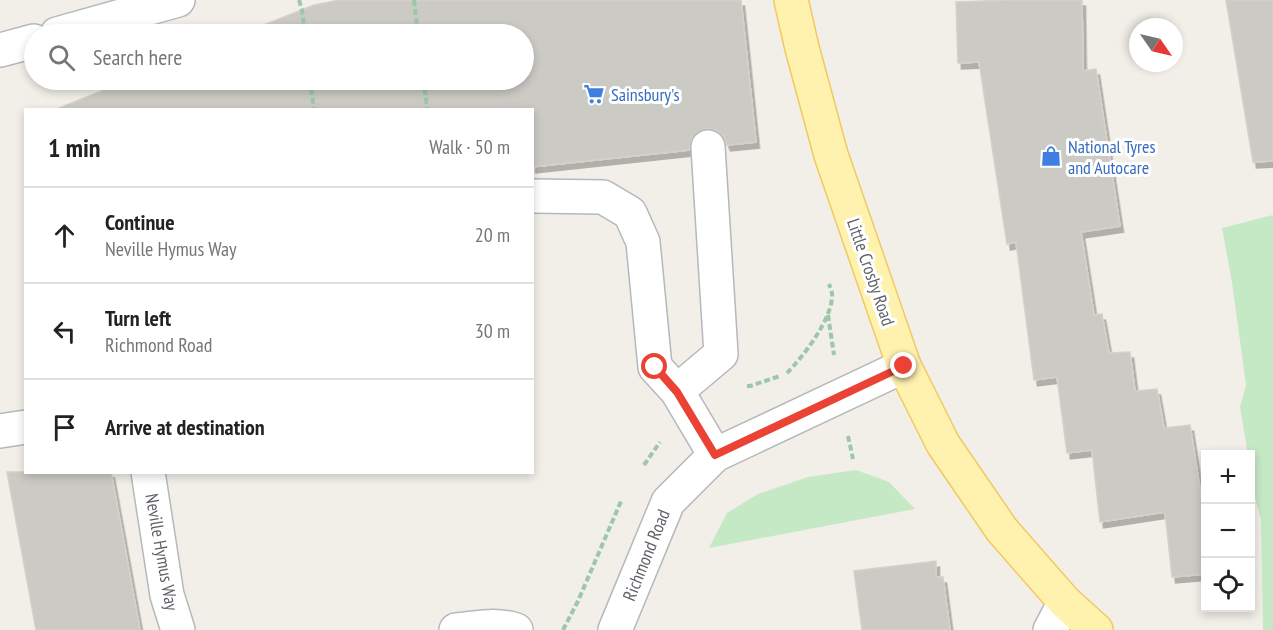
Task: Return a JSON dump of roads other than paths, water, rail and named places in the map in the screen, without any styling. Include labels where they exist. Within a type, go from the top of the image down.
[{"type":"main road","name":"Little Crosby Road","points":[[791,0],[831,155],[904,366],[943,444],[1057,616],[1096,630]]},
{"type":"street","points":[[93,24],[178,0]]},
{"type":"street","points":[[0,50],[24,44]]},
{"type":"street","points":[[677,392],[721,354],[708,147]]},
{"type":"street","points":[[534,196],[603,197],[630,213],[643,242],[655,367],[677,392],[715,455]]},
{"type":"street","name":"Richmond Road","points":[[615,630],[668,502],[715,455],[904,366]]},
{"type":"street","points":[[0,431],[24,427]]},
{"type":"street","name":"Neville Hymus Way","points":[[148,474],[167,596],[178,630]]},
{"type":"street","points":[[456,630],[482,626],[504,626],[516,630]]},
{"type":"place","name":"Sainsbury's","points":[[594,94]]},
{"type":"place","name":"National Tyres and Autocare","points":[[1051,156]]}]
